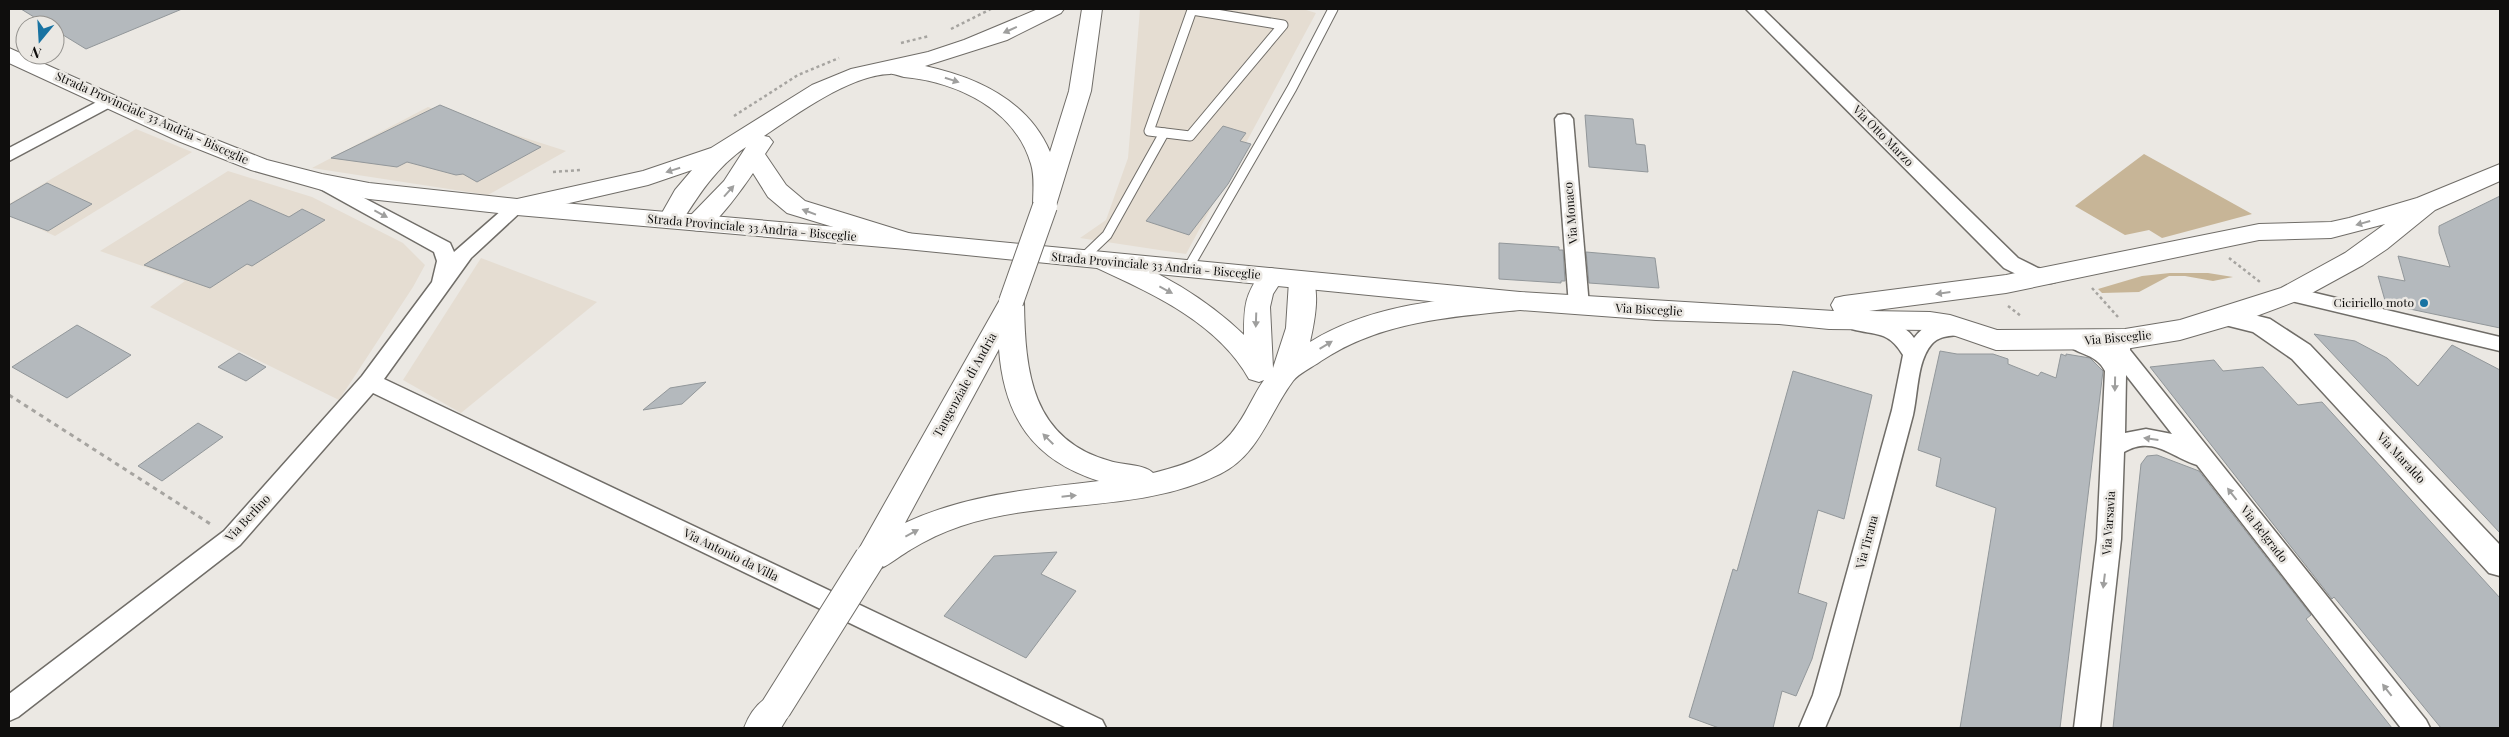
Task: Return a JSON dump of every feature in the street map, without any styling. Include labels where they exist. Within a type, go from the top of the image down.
[{"type":"main road","points":[[516,207],[648,177],[719,154],[820,90],[840,81],[972,45],[999,35],[1054,9]]},
{"type":"main road","name":"Tangenziale di Andria","points":[[768,718],[870,558],[1010,302],[1045,206],[1080,91],[1092,9]]},
{"type":"main road","name":"Strada Provinciale 33 Andria - Bisceglie","points":[[9,56],[110,100],[186,136],[259,165],[322,182],[389,193],[516,207],[906,242],[1520,301]]},
{"type":"main road","points":[[870,72],[904,70],[936,75],[969,86],[998,103],[1025,127],[1033,141],[1043,164],[1045,206]]},
{"type":"main road","points":[[698,223],[733,186],[782,114]]},
{"type":"main road","points":[[670,220],[684,196],[719,154]]},
{"type":"main road","points":[[754,155],[777,191],[796,207],[906,242]]},
{"type":"main road","name":"Via Bisceglie","points":[[1779,315],[2003,278],[2048,277],[2209,242],[2272,231],[2331,230],[2426,204],[2500,172]]},
{"type":"main road","name":"Via Bisceglie","points":[[1520,301],[1579,306],[1779,315],[1828,320],[1930,320],[1965,329],[1996,340],[2075,341],[2131,339],[2226,317],[2280,298],[2324,276],[2378,243],[2426,204]]},
{"type":"main road","points":[[2272,231],[2301,236],[2322,246],[2328,252],[2331,260],[2324,276]]},
{"type":"main road","points":[[1093,261],[1160,286],[1201,310],[1235,340],[1258,367]]},
{"type":"main road","points":[[1265,401],[1258,367],[1257,307],[1260,293],[1272,278]]},
{"type":"main road","points":[[2003,278],[1972,299],[1968,304],[1970,317],[1981,326],[1996,332],[2034,341]]},
{"type":"main road","points":[[870,558],[922,528],[953,515],[989,506],[1108,492],[1173,479],[1202,470],[1235,448],[1248,434],[1265,401],[1285,372],[1299,328],[1302,280]]},
{"type":"main road","points":[[1285,372],[1328,344],[1377,322],[1434,309],[1520,301]]},
{"type":"main road","points":[[1010,302],[1012,354],[1020,397],[1035,424],[1046,437],[1060,451],[1081,464],[1101,472],[1127,478],[1173,479]]},
{"type":"street","name":"Via Otto Marzo","points":[[1754,9],[2003,278]]},
{"type":"street","points":[[9,155],[110,100]]},
{"type":"street","name":"Via Monaco","points":[[1564,119],[1579,306]]},
{"type":"street","name":"Via Berlino","points":[[322,182],[443,248],[447,261],[442,282]]},
{"type":"street","name":"Via Berlino","points":[[9,709],[232,538],[370,382],[442,282],[471,246],[516,207]]},
{"type":"street","points":[[2324,276],[2337,297],[2357,311]]},
{"type":"street","points":[[2280,298],[2357,311],[2500,344]]},
{"type":"street","name":"Via Maraldo","points":[[2280,298],[2301,352]]},
{"type":"street","name":"Via Maraldo","points":[[2226,317],[2261,325],[2301,352],[2500,564]]},
{"type":"street","points":[[1828,320],[1881,327],[1902,336],[1914,354]]},
{"type":"street","name":"Via Tirana","points":[[1812,728],[1828,686],[1903,410],[1914,354],[1924,339],[1935,330],[1965,329]]},
{"type":"street","name":"Via Belgrado","points":[[2131,339],[2119,345],[2120,352],[2418,728]]},
{"type":"street","name":"Via Varsavia","points":[[2075,341],[2094,347],[2112,361],[2116,371],[2109,539],[2087,728]]},
{"type":"street","name":"Via Antonio da Villa","points":[[370,382],[1093,728]]},
{"type":"street","points":[[2114,447],[2129,438],[2157,439],[2180,447],[2210,466]]},
{"type":"lane","points":[[1187,270],[1292,88],[1332,9]]},
{"type":"lane","points":[[1192,10],[1283,25],[1190,136],[1164,133],[1149,131],[1192,10]]},
{"type":"lane","points":[[1093,261],[1164,133]]},
{"type":"path","points":[[2209,242],[2280,298]]},
{"type":"path","points":[[2076,271],[2131,339]]},
{"type":"path","points":[[9,394],[232,538]]},
{"type":"shaded area","points":[[1140,9],[1303,9],[1316,13],[1186,254],[1080,238],[1106,220],[1128,158]]},
{"type":"shaded area","points":[[428,107],[566,151],[488,195],[312,168]]},
{"type":"shaded area","points":[[136,129],[192,152],[55,236],[9,215],[9,204]]},
{"type":"shaded area","points":[[2144,154],[2252,214],[2162,238],[2149,230],[2125,235],[2075,206]]},
{"type":"shaded area","points":[[228,171],[312,197],[403,243],[425,265],[413,287],[339,400],[150,307],[185,281],[100,251]]},
{"type":"shaded area","points":[[481,258],[597,302],[461,413],[403,380]]},
{"type":"shaded area","points":[[2170,273],[2208,273],[2233,277],[2213,281],[2185,276],[2169,276],[2139,292],[2102,293],[2098,289],[2142,276]]},
{"type":"building","points":[[21,9],[182,9],[86,49],[65,36],[65,15],[31,15]]},
{"type":"building","points":[[440,105],[541,147],[477,182],[463,174],[456,175],[407,162],[397,167],[331,158]]},
{"type":"building","points":[[1585,115],[1633,119],[1636,144],[1645,145],[1648,172],[1589,167]]},
{"type":"building","points":[[1223,126],[1246,133],[1240,141],[1251,144],[1228,184],[1189,235],[1146,221]]},
{"type":"building","points":[[47,183],[92,204],[48,231],[9,216],[9,205]]},
{"type":"building","points":[[2500,196],[2500,328],[2386,304],[2378,276],[2405,281],[2398,256],[2450,267],[2439,233],[2439,226]]},
{"type":"building","points":[[250,200],[289,217],[302,209],[325,220],[252,266],[247,264],[210,288],[144,265]]},
{"type":"building","points":[[1499,243],[1559,247],[1559,250],[1563,250],[1565,281],[1561,281],[1561,283],[1499,279]]},
{"type":"building","points":[[1586,252],[1655,258],[1659,288],[1589,283]]},
{"type":"building","points":[[77,325],[131,355],[67,398],[12,367]]},
{"type":"building","points":[[2314,334],[2355,341],[2387,358],[2418,386],[2452,345],[2500,370],[2500,533]]},
{"type":"building","points":[[1940,351],[1957,354],[1993,354],[2008,359],[2008,364],[2038,376],[2041,372],[2056,378],[2061,354],[2090,358],[2103,371],[2060,728],[1960,728],[1996,508],[1936,486],[1941,458],[1918,450]]},
{"type":"building","points":[[239,353],[266,367],[246,381],[218,367]]},
{"type":"building","points":[[2214,360],[2223,371],[2263,367],[2298,405],[2322,402],[2500,598],[2500,728],[2441,728],[2334,597],[2332,599],[2150,367]]},
{"type":"building","points":[[1793,371],[1872,395],[1844,519],[1818,510],[1798,593],[1827,603],[1812,659],[1796,696],[1782,691],[1773,728],[1719,728],[1689,717],[1733,569],[1737,571]]},
{"type":"building","points":[[706,382],[682,404],[643,410],[670,388]]},
{"type":"building","points":[[198,423],[223,437],[162,481],[138,466]]},
{"type":"building","points":[[2157,455],[2199,471],[2311,615],[2306,619],[2392,728],[2113,728],[2141,464],[2147,456]]},
{"type":"building","points":[[1057,552],[1041,574],[1076,591],[1026,658],[944,616],[994,556]]},
{"type":"place","name":"Ciciriello moto","points":[[2424,303]]}]
